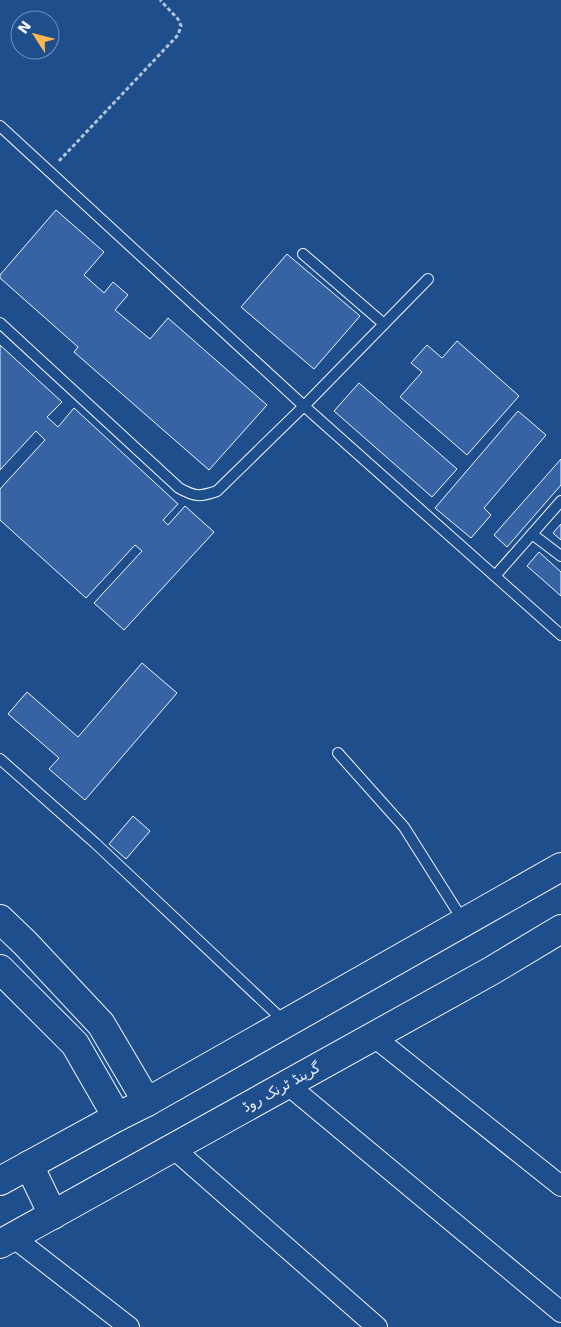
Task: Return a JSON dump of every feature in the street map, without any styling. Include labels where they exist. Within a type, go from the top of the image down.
[{"type":"main road","points":[[0,1181],[287,1024],[561,867]]},
{"type":"main road","points":[[0,920],[25,943],[101,1024],[147,1102]]},
{"type":"main road","name":"گرینڈ ٹرنک روڈ","points":[[6,1241],[490,971],[561,929]]},
{"type":"main road","points":[[0,969],[75,1044],[117,1117]]},
{"type":"main road","points":[[29,1165],[53,1215]]},
{"type":"street","points":[[373,1036],[561,1186]]},
{"type":"street","points":[[287,1084],[561,1312]]},
{"type":"street","points":[[173,1148],[378,1327]]},
{"type":"street","points":[[6,1241],[129,1327]]},
{"type":"lane","points":[[0,126],[304,406],[561,635]]},
{"type":"lane","points":[[303,254],[384,324]]},
{"type":"lane","points":[[0,323],[179,488],[191,495],[204,495],[217,491],[304,406],[428,279]]},
{"type":"lane","points":[[495,576],[561,501]]},
{"type":"lane","points":[[532,534],[561,556]]},
{"type":"lane","points":[[338,753],[404,827],[464,922]]},
{"type":"lane","points":[[0,758],[95,843],[287,1024]]},
{"type":"path","points":[[50,171],[178,35],[181,26],[178,19],[160,0]]},
{"type":"building","points":[[56,210],[104,252],[84,275],[104,293],[113,282],[128,295],[115,310],[150,339],[168,318],[267,405],[209,470],[74,352],[78,347],[0,278],[0,275]]},
{"type":"building","points":[[287,254],[360,316],[314,369],[241,307]]},
{"type":"building","points":[[457,341],[519,396],[467,455],[400,397],[422,372],[411,363],[427,345],[442,358]]},
{"type":"building","points":[[0,345],[62,402],[47,417],[58,427],[74,408],[178,504],[163,520],[168,525],[185,506],[214,532],[124,630],[94,603],[142,551],[135,545],[86,598],[0,520],[0,489],[45,440],[36,431],[0,470]]},
{"type":"building","points":[[359,383],[457,469],[432,497],[334,411]]},
{"type":"building","points":[[518,411],[546,435],[484,508],[491,515],[471,538],[435,508]]},
{"type":"building","points":[[561,459],[561,485],[507,547],[494,535]]},
{"type":"building","points":[[561,524],[561,540],[553,533]]},
{"type":"building","points":[[539,552],[561,572],[561,596],[527,566]]},
{"type":"building","points":[[142,663],[177,693],[85,800],[49,769],[59,758],[8,714],[27,692],[78,737]]},
{"type":"building","points":[[133,816],[150,831],[126,859],[109,844]]}]
